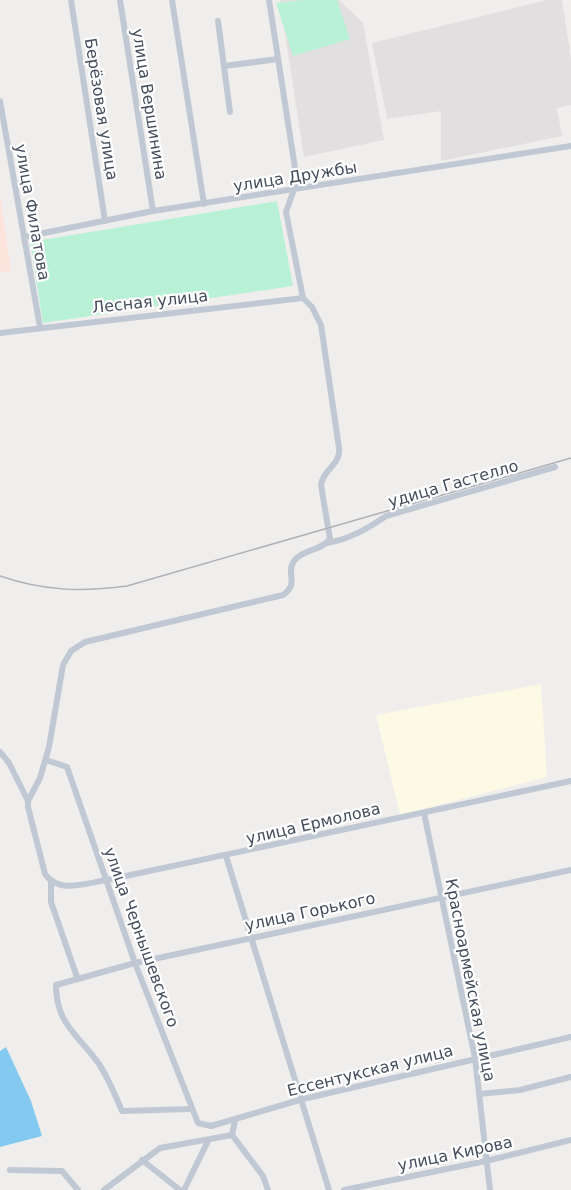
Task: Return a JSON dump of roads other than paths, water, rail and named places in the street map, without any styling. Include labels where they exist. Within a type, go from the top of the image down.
[{"type":"street","name":"Берёзовая улица","points":[[71,0],[105,221]]},
{"type":"street","name":"улица Вершинина","points":[[120,0],[153,212]]},
{"type":"street","points":[[172,0],[204,204]]},
{"type":"street","points":[[268,0],[297,181],[286,212],[303,298],[312,307],[321,325],[339,448],[338,461],[322,478],[321,485],[331,534],[327,543]]},
{"type":"street","points":[[218,21],[230,112]]},
{"type":"street","points":[[224,66],[278,59]]},
{"type":"street","name":"улица Филатова","points":[[0,101],[40,327]]},
{"type":"street","name":"улица Дружбы","points":[[24,237],[153,212],[571,146]]},
{"type":"street","name":"Лесная улица","points":[[0,333],[303,298]]},
{"type":"street","name":"удица Гастелло","points":[[46,760],[63,665],[71,651],[85,642],[283,595],[292,586],[291,567],[294,561],[327,543],[365,530],[386,516],[555,467]]},
{"type":"street","points":[[0,752],[9,763],[28,801]]},
{"type":"street","points":[[46,760],[28,801],[28,807],[45,874],[51,883],[51,902],[77,978]]},
{"type":"street","name":"улица Чернышевского","points":[[46,760],[67,766],[135,963],[192,1109],[198,1123],[211,1126]]},
{"type":"street","name":"улица Ермолова","points":[[51,883],[60,886],[106,880],[571,781]]},
{"type":"street","name":"Красноармейская улица","points":[[424,813],[475,1058],[490,1190]]},
{"type":"street","points":[[226,856],[303,1099],[329,1190]]},
{"type":"street","name":"улица Горького","points":[[192,1109],[122,1111],[110,1082],[86,1048],[75,1039],[56,1003],[56,985],[135,963],[571,870]]},
{"type":"street","name":"Ессентукская улица","points":[[211,1126],[303,1099],[571,1037]]},
{"type":"street","points":[[479,1094],[520,1090],[571,1077]]},
{"type":"street","points":[[235,1120],[232,1135],[263,1176],[268,1190]]},
{"type":"street","points":[[104,1190],[160,1148],[232,1135]]},
{"type":"street","name":"улица Кирова","points":[[344,1190],[486,1161],[571,1140]]},
{"type":"street","points":[[142,1160],[182,1190],[208,1141]]},
{"type":"street","points":[[10,1170],[62,1171],[78,1190]]},
{"type":"water","points":[[6,1047],[31,1101],[42,1136],[0,1147],[0,1051]]},
{"type":"railway","points":[[0,576],[32,585],[63,589],[127,586],[571,458]]}]
